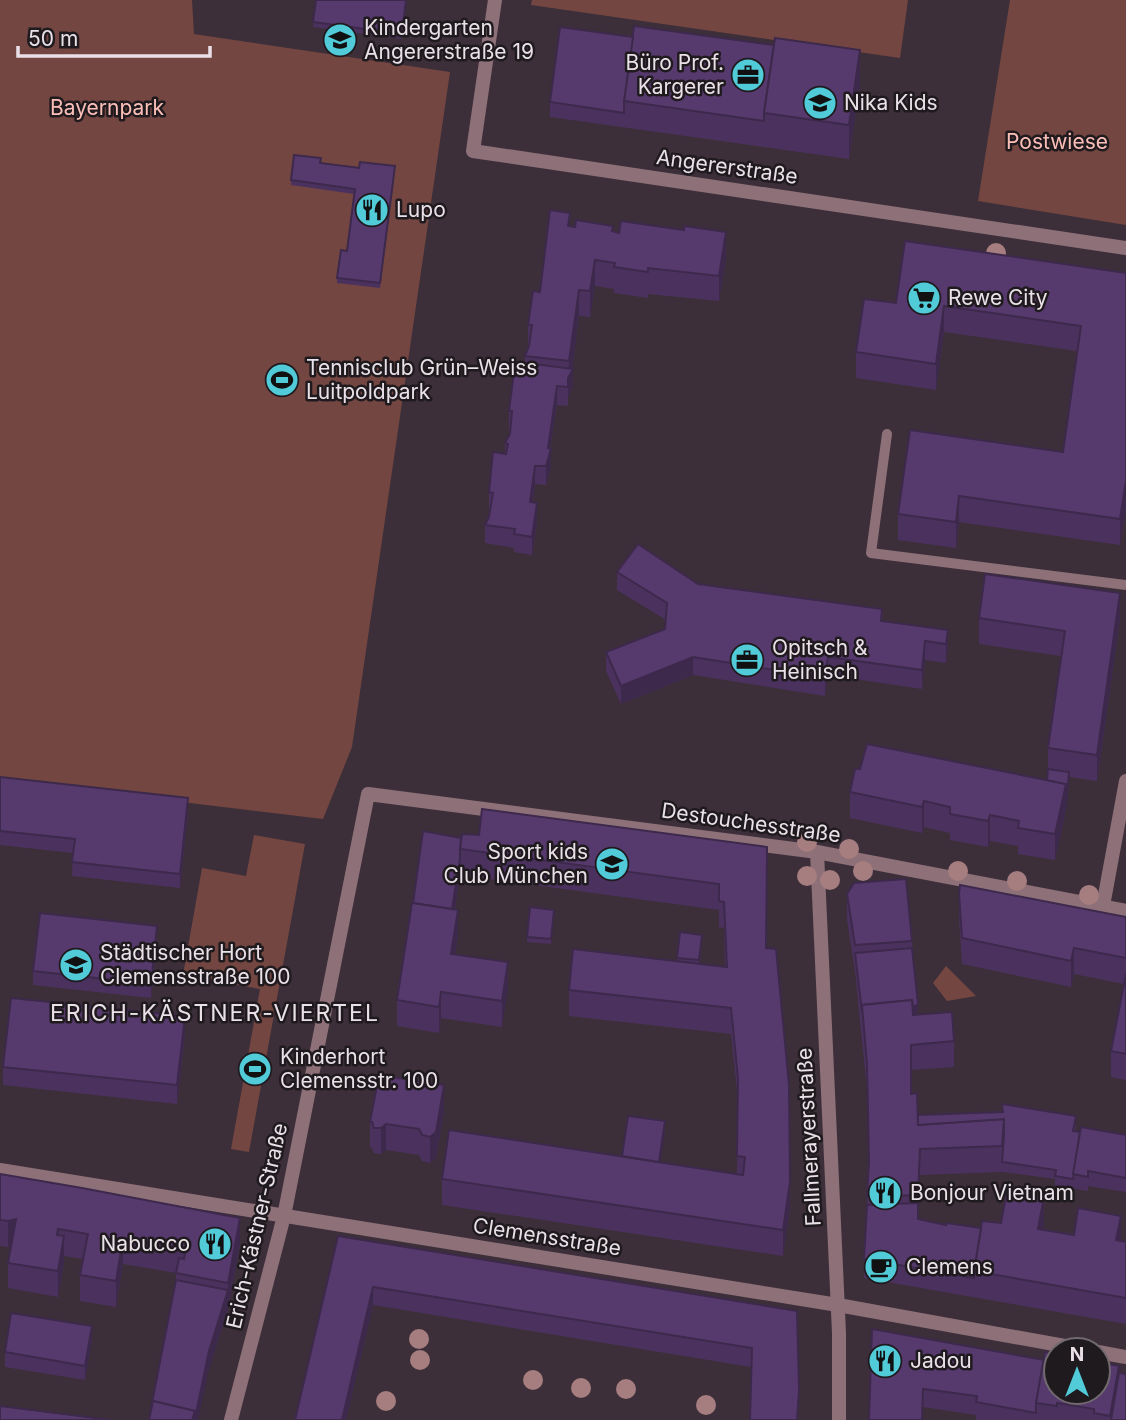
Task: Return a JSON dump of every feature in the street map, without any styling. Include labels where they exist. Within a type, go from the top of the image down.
[{"type":"street","name":"Angererstraße","points":[[495,0],[473,151],[1126,248]]},
{"type":"street","points":[[1103,906],[1126,781]]},
{"type":"street","name":"Destouchesstraße","points":[[368,794],[817,852],[1126,911]]},
{"type":"street","name":"Erich-Kästner-Straße","points":[[231,1420],[284,1216],[368,794]]},
{"type":"street","name":"Fallmerayerstraße","points":[[817,852],[838,1305],[839,1420]]},
{"type":"street","name":"Clemensstraße","points":[[0,1170],[838,1305],[1042,1342]]},
{"type":"lane","points":[[887,434],[871,553],[1126,585]]},
{"type":"green space","name":"Bayernpark","points":[[0,0],[192,0],[194,34],[450,72],[352,747],[323,819],[0,780]]},
{"type":"green space","points":[[532,0],[908,0],[900,58],[531,5]]},
{"type":"green space","name":"Postwiese","points":[[1010,0],[1126,0],[1126,225],[978,201]]},
{"type":"green space","name":"Kinderhort Clemensstr. 100","points":[[254,835],[305,844],[249,1152],[231,1149],[260,989],[183,975],[202,868],[246,876]]},
{"type":"green space","points":[[946,966],[976,996],[947,1001],[933,983]]},
{"type":"building","points":[[316,0],[406,0],[402,34],[313,22]]},
{"type":"building","points":[[634,26],[774,45],[764,121],[624,101]]},
{"type":"building","points":[[560,27],[633,37],[624,113],[550,102]]},
{"type":"building","points":[[775,38],[860,50],[849,125],[764,113]]},
{"type":"building","points":[[294,155],[321,158],[320,163],[359,168],[360,162],[395,166],[380,283],[337,278],[341,250],[347,251],[355,189],[291,180]]},
{"type":"building","points":[[550,210],[570,213],[568,226],[575,227],[576,220],[613,226],[612,231],[619,233],[621,221],[684,230],[684,226],[726,232],[719,276],[648,268],[648,272],[614,267],[615,263],[595,260],[590,291],[579,290],[569,361],[525,356],[532,325],[528,325],[533,291],[540,292]]},
{"type":"building","points":[[905,241],[1126,273],[1126,481],[1120,519],[959,496],[956,522],[898,514],[910,430],[1063,452],[1081,326],[944,306],[936,364],[856,352],[864,299],[896,303]]},
{"type":"building","points":[[526,363],[573,369],[568,378],[568,387],[557,386],[548,448],[551,449],[546,466],[535,466],[530,502],[537,503],[532,537],[514,534],[515,529],[485,525],[493,493],[489,492],[493,452],[506,454],[514,372],[526,374]]},
{"type":"building","points":[[638,544],[698,584],[882,609],[881,621],[948,630],[946,644],[925,641],[922,670],[828,657],[825,678],[693,657],[621,686],[606,652],[665,629],[667,603],[617,572]]},
{"type":"building","points":[[985,574],[1120,593],[1097,755],[1048,748],[1065,631],[979,618]]},
{"type":"building","points":[[867,744],[1066,784],[1055,834],[1018,828],[1019,821],[990,815],[988,821],[950,814],[950,807],[924,801],[922,807],[850,792],[855,769],[860,769]]},
{"type":"building","points":[[1048,769],[1069,772],[1066,805],[1066,784],[1047,780]]},
{"type":"building","points":[[0,777],[188,798],[180,874],[72,862],[75,839],[0,831]]},
{"type":"building","points":[[482,809],[767,847],[766,948],[776,949],[789,1085],[790,1182],[783,1230],[442,1179],[449,1130],[743,1175],[745,1157],[737,1156],[738,1078],[731,1008],[569,990],[573,949],[727,967],[724,902],[719,901],[719,884],[460,849],[462,834],[479,835]]},
{"type":"building","points":[[423,831],[461,838],[452,909],[413,903]]},
{"type":"building","points":[[906,879],[912,941],[855,945],[847,894],[854,883]]},
{"type":"building","points":[[960,885],[1126,917],[1126,958],[1074,948],[1071,961],[962,938]]},
{"type":"building","points":[[412,903],[458,910],[451,954],[508,962],[502,1001],[441,992],[439,1007],[397,1000]]},
{"type":"building","points":[[530,907],[554,910],[551,939],[527,937]]},
{"type":"building","points":[[40,913],[157,926],[151,984],[33,971]]},
{"type":"building","points":[[680,932],[702,935],[699,960],[677,958]]},
{"type":"building","points":[[912,948],[918,1004],[913,1007],[912,1000],[862,1005],[862,1012],[855,953]]},
{"type":"building","points":[[1126,974],[1126,1054],[1111,1051]]},
{"type":"building","points":[[11,998],[185,1016],[177,1085],[3,1067]]},
{"type":"building","points":[[912,1000],[913,1015],[952,1012],[954,1041],[911,1045],[911,1094],[917,1093],[918,1125],[1004,1119],[1002,1146],[920,1149],[918,1195],[867,1197],[867,1064],[862,1005]]},
{"type":"building","points":[[379,1075],[444,1085],[436,1132],[430,1137],[422,1135],[419,1129],[386,1124],[381,1128],[374,1128],[370,1122]]},
{"type":"building","points":[[1002,1104],[1076,1116],[1073,1131],[1080,1132],[1073,1179],[1055,1176],[1056,1170],[1002,1162],[1004,1119],[918,1125],[918,1115],[1003,1112]]},
{"type":"building","points":[[628,1116],[665,1121],[659,1162],[622,1156]]},
{"type":"building","points":[[1081,1127],[1126,1135],[1126,1178],[1088,1171],[1088,1177],[1073,1174]]},
{"type":"building","points":[[0,1174],[240,1218],[228,1283],[176,1273],[179,1258],[184,1259],[186,1249],[123,1238],[116,1281],[80,1275],[88,1234],[58,1229],[57,1235],[64,1236],[58,1271],[8,1263],[16,1219],[0,1220]]},
{"type":"building","points":[[1007,1191],[1044,1197],[1038,1229],[1074,1235],[1078,1208],[1121,1216],[1116,1240],[1126,1242],[1126,1298],[974,1271],[982,1221],[1001,1223]]},
{"type":"building","points":[[918,1203],[918,1219],[981,1228],[974,1278],[864,1259],[867,1205]]},
{"type":"building","points":[[338,1236],[797,1311],[797,1420],[750,1420],[752,1348],[373,1287],[342,1420],[295,1420]]},
{"type":"building","points":[[176,1280],[228,1290],[209,1351],[195,1418],[195,1411],[153,1401],[151,1408]]},
{"type":"building","points":[[11,1313],[92,1326],[85,1366],[5,1352]]},
{"type":"building","points":[[872,1329],[1042,1360],[1036,1413],[976,1402],[977,1396],[923,1389],[922,1420],[869,1420]]},
{"type":"building","points":[[1112,1365],[1119,1366],[1112,1405]]},
{"type":"building","points":[[1042,1369],[1042,1404],[1036,1403]]},
{"type":"building","points":[[1119,1373],[1126,1374],[1126,1420],[1111,1420]]},
{"type":"building","points":[[153,1401],[195,1411],[192,1420],[149,1420]]},
{"type":"building","points":[[0,1406],[111,1420],[0,1420]]},
{"type":"building","points":[[1076,1406],[1112,1406],[1110,1416],[1094,1413],[1094,1409]]},
{"type":"place","name":"Kindergarten Angererstraße 19","points":[[340,40]]},
{"type":"place","name":"Büro Prof. Kargerer","points":[[748,75]]},
{"type":"place","name":"Nika Kids","points":[[820,103]]},
{"type":"place","name":"Lupo","points":[[372,210]]},
{"type":"place","name":"Rewe City","points":[[924,298]]},
{"type":"place","name":"Tennisclub Grün–Weiss Luitpoldpark","points":[[282,380]]},
{"type":"place","name":"Opitsch & Heinisch","points":[[747,660]]},
{"type":"place","name":"Sport kids Club München","points":[[612,864]]},
{"type":"place","name":"Städtischer Hort Clemensstraße 100","points":[[76,965]]},
{"type":"place","name":"Kinderhort Clemensstr. 100","points":[[255,1069]]},
{"type":"place","name":"Bonjour Vietnam","points":[[885,1193]]},
{"type":"place","name":"Nabucco","points":[[215,1244]]},
{"type":"place","name":"Clemens","points":[[881,1267]]},
{"type":"place","name":"Jadou","points":[[885,1361]]},
{"type":"district","name":"ERICH-KÄSTNER-VIERTEL","points":[[215,1013]]}]
